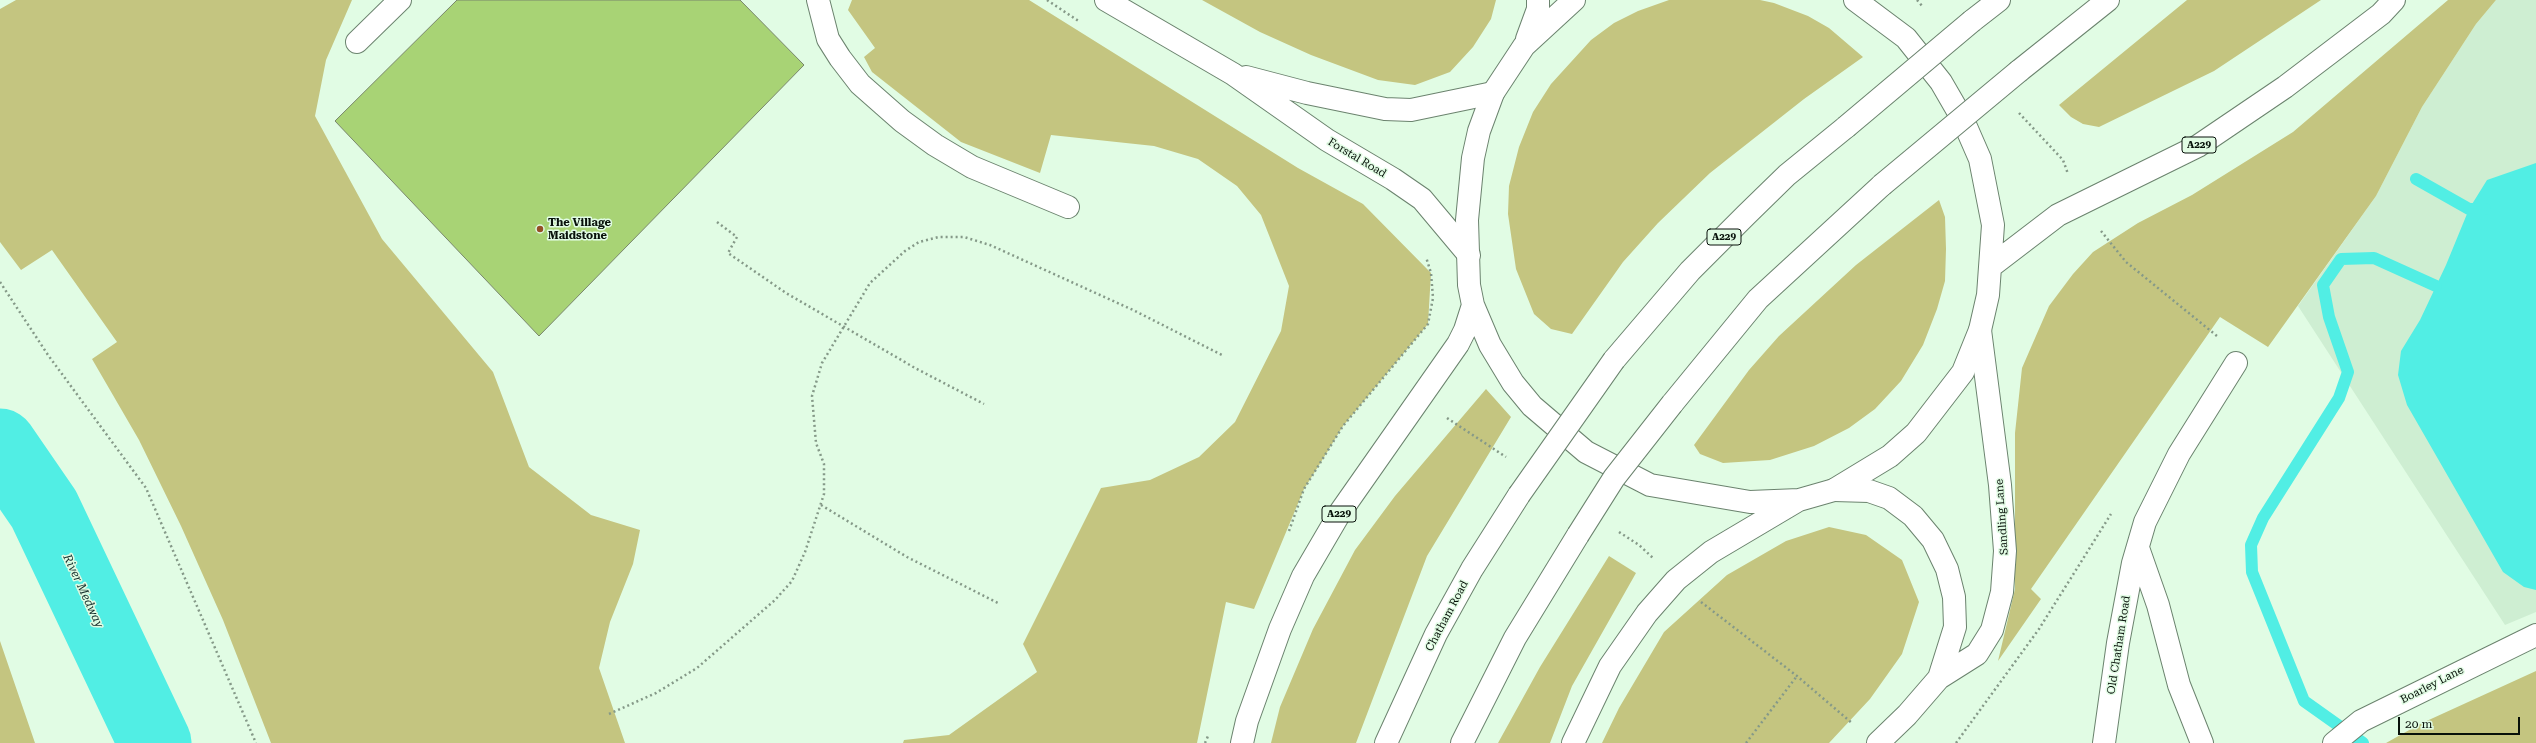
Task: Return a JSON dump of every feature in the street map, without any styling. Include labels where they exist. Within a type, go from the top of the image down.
[{"type":"main road","points":[[357,42],[400,0]]},
{"type":"main road","points":[[818,0],[828,39],[840,58],[860,84],[902,121],[935,145],[972,167],[1068,207]]},
{"type":"main road","name":"Forstal Road","points":[[1106,0],[1233,74],[1327,140],[1393,179],[1422,199],[1469,255]]},
{"type":"main road","points":[[1538,0],[1538,9],[1524,46],[1493,93],[1479,131],[1473,158],[1467,220],[1469,285],[1473,305],[1490,345],[1513,383],[1532,406],[1586,452],[1650,485],[1750,502],[1799,500],[1834,490],[1890,456],[1916,434],[1962,372],[1980,330],[1988,295],[1993,225],[1988,193],[1980,159],[1963,120],[1941,82],[1906,38],[1855,0]]},
{"type":"main road","points":[[1524,46],[1574,0]]},
{"type":"main road","name":"Chatham Road","points":[[1386,743],[1436,634],[1472,569],[1518,495],[1614,360],[1650,316],[1707,254],[1787,175],[1999,0]]},
{"type":"main road","points":[[1462,743],[1515,638],[1614,478],[1758,299],[1882,185],[2018,71],[2108,0]]},
{"type":"main road","name":"A229","points":[[1990,267],[2058,215],[2198,146],[2285,87],[2381,14],[2394,0]]},
{"type":"main road","name":"Forstal Road","points":[[1233,74],[1307,93],[1391,109],[1411,110],[1493,93]]},
{"type":"main road","name":"A229","points":[[1242,743],[1248,721],[1280,629],[1303,576],[1341,511],[1458,344],[1465,330],[1473,305]]},
{"type":"main road","name":"Sandling Lane","points":[[1878,743],[1907,715],[1939,678],[1977,654],[1992,630],[2002,592],[2005,551],[2000,485],[1980,330]]},
{"type":"main road","name":"Old Chatham Road","points":[[2104,743],[2118,643],[2145,522],[2159,491],[2179,454],[2236,363]]},
{"type":"main road","name":"Sandling Lane","points":[[1834,490],[1868,491],[1889,498],[1913,516],[1933,540],[1947,569],[1954,597],[1955,627],[1939,678]]},
{"type":"main road","points":[[1573,743],[1610,666],[1647,613],[1676,580],[1711,552],[1799,500]]},
{"type":"main road","points":[[2138,548],[2158,605],[2179,685],[2202,743]]},
{"type":"main road","name":"Boarley Lane","points":[[2334,743],[2360,721],[2536,635]]},
{"type":"path","points":[[1047,0],[1087,26]]},
{"type":"path","points":[[717,222],[737,237],[728,252],[786,293],[844,325],[915,368],[984,404]]},
{"type":"path","points":[[609,714],[656,693],[697,668],[775,600],[792,581],[805,552],[824,494],[824,464],[816,442],[812,396],[822,362],[870,283],[905,250],[919,242],[939,237],[964,237],[990,245],[1046,270],[1224,356]]},
{"type":"path","points":[[1392,368],[1428,324],[1433,298],[1431,273],[1424,251]]},
{"type":"path","points":[[0,282],[48,355],[146,488],[256,743]]},
{"type":"path","points":[[821,505],[907,557],[1000,604]]},
{"type":"path","points":[[1956,743],[2040,628],[2114,510]]},
{"type":"path","points":[[1699,601],[1840,710]]},
{"type":"path","points":[[1746,743],[1797,676]]},
{"type":"shaded area","points":[[2496,0],[2536,0],[2536,612],[2505,625],[2298,306],[2376,196],[2422,107],[2476,24]]},
{"type":"green space","points":[[16,0],[352,0],[326,60],[315,116],[382,239],[493,372],[529,467],[591,515],[640,530],[633,564],[610,622],[599,668],[625,743],[271,743],[223,620],[181,526],[139,440],[92,359],[117,342],[52,250],[21,270],[0,242],[0,9]]},
{"type":"green space","points":[[852,0],[1029,0],[1298,168],[1363,204],[1431,273],[1428,324],[1343,426],[1304,489],[1254,609],[1226,602],[1197,743],[903,743],[904,740],[949,735],[1037,672],[1023,644],[1101,488],[1150,480],[1199,457],[1235,422],[1281,331],[1289,286],[1261,215],[1237,186],[1198,159],[1154,146],[1051,135],[1040,173],[961,142],[872,72],[864,57],[875,48],[848,10]]},
{"type":"green space","points":[[1202,0],[1496,0],[1491,19],[1473,47],[1450,72],[1415,85],[1378,80],[1311,55],[1260,32]]},
{"type":"green space","points":[[1669,0],[1760,0],[1774,3],[1808,16],[1829,28],[1863,57],[1804,99],[1710,173],[1658,223],[1623,262],[1572,334],[1551,329],[1534,314],[1516,269],[1508,214],[1509,186],[1519,147],[1533,112],[1551,84],[1591,40],[1614,23],[1638,11]]},
{"type":"green space","points":[[2187,0],[2321,0],[2214,71],[2099,127],[2083,124],[2071,117],[2059,105]]},
{"type":"green space","points":[[2448,0],[2496,0],[2476,24],[2422,107],[2376,196],[2268,347],[2220,317],[2031,589],[2041,599],[1998,661],[2015,589],[2015,433],[2022,368],[2049,306],[2073,274],[2093,252],[2138,223],[2192,195],[2293,132]]},
{"type":"green space","points":[[1939,200],[1945,217],[1946,249],[1945,281],[1937,309],[1923,345],[1901,381],[1875,409],[1849,428],[1814,446],[1770,460],[1723,463],[1700,454],[1694,445],[1749,370],[1779,336],[1856,265]]},
{"type":"green space","points":[[1486,389],[1511,417],[1427,556],[1356,743],[1271,743],[1280,707],[1313,629],[1355,550],[1395,496]]},
{"type":"green space","points":[[1829,527],[1866,535],[1902,560],[1919,602],[1902,654],[1870,699],[1829,743],[1602,743],[1619,708],[1664,632],[1727,575],[1786,541]]},
{"type":"green space","points":[[1609,556],[1636,573],[1572,686],[1550,743],[1498,743],[1540,667]]},
{"type":"green space","points":[[0,641],[35,743],[0,743]]},
{"type":"green space","points":[[2536,671],[2536,743],[2386,743],[2420,724]]},
{"type":"water","points":[[2536,163],[2536,590],[2524,587],[2503,572],[2407,405],[2398,375],[2401,351],[2420,320],[2446,265],[2469,209],[2487,180]]},
{"type":"building","name":"The Village Maidstone","points":[[457,0],[740,0],[804,65],[539,336],[335,121]]},
{"type":"waterway","points":[[2416,179],[2469,209],[2485,209]]},
{"type":"waterway","points":[[2363,743],[2304,701],[2252,572],[2251,545],[2263,518],[2339,398],[2348,372],[2329,317],[2323,285],[2341,259],[2374,258],[2436,286]]},
{"type":"waterway","name":"River Medway","points":[[0,445],[44,509],[155,743]]},
{"type":"place","name":"The Village Maidstone","points":[[540,229]]}]
